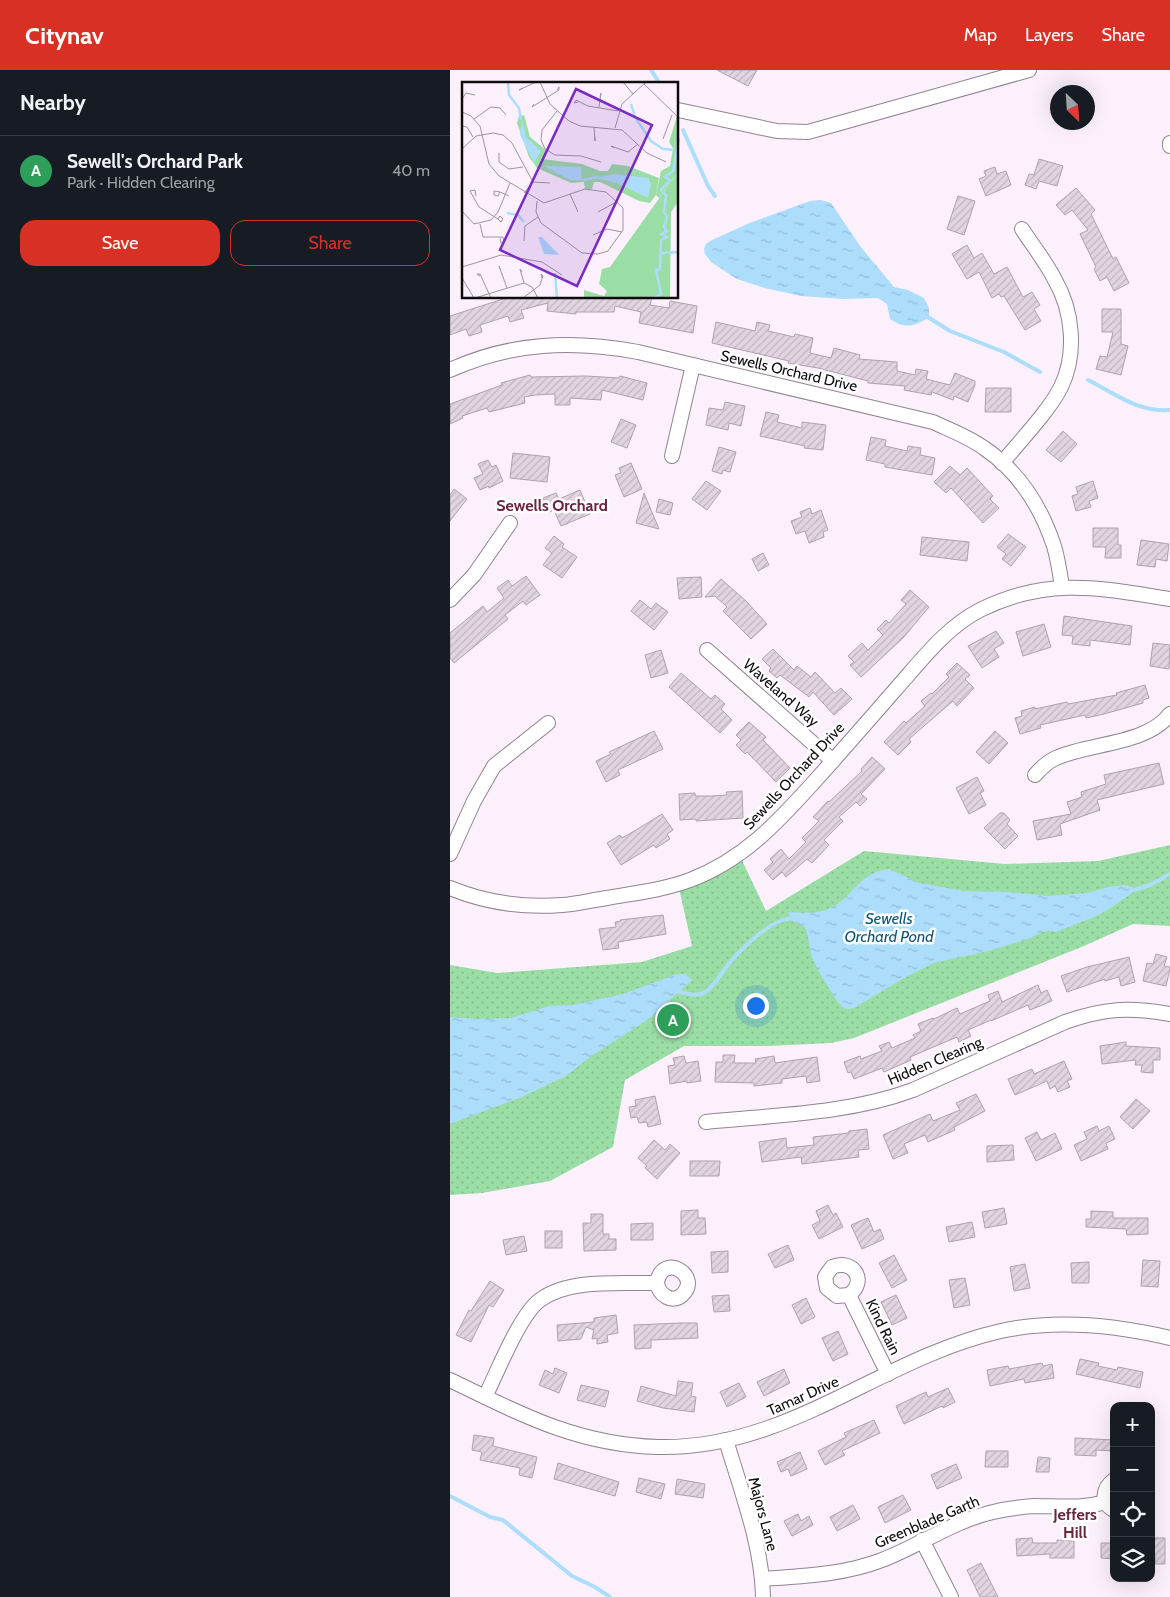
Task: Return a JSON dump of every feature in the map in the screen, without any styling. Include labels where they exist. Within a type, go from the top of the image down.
[{"type":"street","points":[[679,110],[777,131],[808,132],[1029,70]]},
{"type":"street","points":[[1002,462],[1049,405],[1061,387],[1070,352],[1071,335],[1064,299],[1056,280],[1022,229]]},
{"type":"street","name":"Sewells Orchard Drive","points":[[450,370],[464,363],[531,346],[569,344],[605,346],[933,422],[972,440],[984,448],[1002,462],[1019,480],[1034,500],[1044,520],[1054,547],[1062,587]]},
{"type":"street","points":[[672,456],[693,365]]},
{"type":"street","points":[[450,600],[474,575],[510,523]]},
{"type":"street","name":"Sewells Orchard Drive","points":[[450,888],[478,898],[538,906],[562,905],[662,889],[690,880],[739,854],[760,838],[833,761],[947,633],[980,610],[1035,591],[1062,587],[1101,589],[1170,599]]},
{"type":"street","name":"Waveland Way","points":[[707,650],[833,761]]},
{"type":"street","points":[[1035,775],[1043,766],[1056,758],[1133,738],[1169,718]]},
{"type":"street","points":[[450,854],[474,801],[494,766],[548,723]]},
{"type":"street","name":"Hidden Clearing","points":[[706,1122],[836,1109],[890,1098],[913,1090],[1065,1022],[1091,1013],[1111,1010],[1132,1010],[1170,1014]]},
{"type":"street","points":[[485,1397],[522,1323],[538,1301],[560,1290],[578,1286],[657,1283]]},
{"type":"street","name":"Kind Rain","points":[[849,1295],[888,1374]]},
{"type":"street","name":"Tamar Drive","points":[[450,1380],[540,1423],[573,1434],[601,1441],[659,1447],[694,1445],[726,1440],[772,1428],[811,1412],[935,1352],[967,1340],[1001,1331],[1039,1325],[1109,1327],[1170,1338]]},
{"type":"street","name":"Majors Lane","points":[[726,1440],[757,1547],[763,1597]]},
{"type":"street","name":"Greenblade Garth","points":[[762,1579],[840,1572],[883,1560],[922,1540],[990,1512],[1011,1508],[1110,1506],[1105,1488],[1110,1484]]},
{"type":"street","points":[[922,1540],[951,1597]]},
{"type":"green space","points":[[1170,845],[1170,926],[1133,924],[1084,946],[854,1038],[831,1043],[769,1046],[684,1046],[625,1080],[613,1147],[550,1181],[482,1193],[450,1195],[450,965],[497,973],[642,962],[692,946],[678,884],[739,854],[766,911],[864,851],[1005,864],[1098,861]]},
{"type":"water","points":[[821,200],[831,203],[860,246],[894,287],[908,290],[924,298],[929,308],[929,317],[910,326],[890,319],[887,304],[878,298],[844,299],[801,296],[765,288],[737,279],[711,262],[705,254],[706,244],[712,240],[752,222],[810,201]]},
{"type":"water","name":"Sewells Orchard Pond","points":[[889,869],[919,883],[964,891],[1008,892],[1048,896],[1087,893],[1124,885],[1138,889],[1106,911],[1092,918],[1056,932],[1040,933],[1031,938],[989,951],[934,963],[906,977],[854,1008],[845,1009],[831,992],[814,961],[805,927],[792,921],[788,912],[803,913],[828,909],[836,905],[870,875]]},
{"type":"water","points":[[677,974],[685,974],[692,980],[649,1019],[590,1057],[566,1076],[522,1097],[450,1124],[450,1017],[476,1019],[511,1018],[549,1006],[573,1005],[623,994]]},
{"type":"building","points":[[717,70],[757,70],[748,86]]},
{"type":"building","points":[[1039,159],[1063,166],[1057,186],[1039,181],[1036,189],[1025,185],[1029,174],[1034,175]]},
{"type":"building","points":[[995,167],[997,174],[1006,171],[1011,185],[986,196],[979,179],[986,176],[984,171]]},
{"type":"building","points":[[1076,188],[1095,210],[1091,214],[1113,259],[1116,257],[1129,283],[1114,291],[1107,277],[1100,281],[1094,269],[1096,267],[1080,234],[1088,230],[1072,210],[1065,215],[1056,205]]},
{"type":"building","points":[[958,196],[975,201],[964,235],[947,229]]},
{"type":"building","points":[[967,245],[974,258],[982,253],[994,274],[1007,267],[1023,297],[1032,292],[1040,305],[1034,309],[1041,321],[1025,330],[1004,296],[1001,297],[999,294],[992,298],[979,272],[967,279],[952,254]]},
{"type":"building","points":[[503,299],[652,299],[650,305],[669,308],[670,301],[697,306],[693,333],[639,323],[641,312],[615,306],[614,312],[576,312],[576,314],[547,311],[548,303],[521,310],[524,318],[510,322],[508,316],[480,325],[482,332],[469,336],[466,329],[450,335],[450,316]]},
{"type":"building","points":[[1102,309],[1121,309],[1121,344],[1128,346],[1121,375],[1096,369],[1100,356],[1107,357],[1113,332],[1102,332]]},
{"type":"building","points":[[716,322],[755,331],[757,322],[770,325],[768,331],[794,337],[795,334],[813,338],[810,353],[831,358],[834,348],[860,355],[859,359],[897,362],[897,371],[915,375],[916,369],[928,371],[926,379],[950,385],[955,373],[975,381],[975,385],[968,402],[954,396],[953,400],[932,392],[931,395],[904,390],[905,386],[868,383],[868,381],[818,368],[788,363],[789,361],[712,343]]},
{"type":"building","points":[[530,375],[531,377],[586,376],[619,378],[620,376],[647,383],[643,400],[602,390],[601,400],[570,398],[570,405],[555,405],[555,394],[535,395],[524,397],[525,403],[489,412],[487,408],[462,416],[463,418],[450,424],[450,404],[502,385],[501,383]]},
{"type":"building","points":[[986,388],[1011,388],[1011,412],[985,412]]},
{"type":"building","points":[[725,402],[745,406],[741,426],[729,423],[728,430],[706,425],[709,408],[723,410]]},
{"type":"building","points":[[766,412],[779,415],[777,422],[802,428],[802,422],[826,425],[823,450],[804,448],[805,446],[760,436]]},
{"type":"building","points":[[621,419],[636,425],[627,448],[611,442]]},
{"type":"building","points":[[1063,431],[1077,444],[1061,462],[1046,450]]},
{"type":"building","points":[[871,437],[886,440],[885,446],[907,451],[908,446],[921,448],[920,455],[935,458],[932,475],[885,467],[885,464],[866,460]]},
{"type":"building","points":[[719,447],[736,452],[730,472],[723,470],[722,474],[712,471]]},
{"type":"building","points":[[513,453],[550,457],[547,482],[510,478]]},
{"type":"building","points":[[488,460],[492,467],[496,465],[503,481],[480,490],[474,478],[483,474],[478,464]]},
{"type":"building","points":[[631,463],[642,489],[624,497],[615,475],[621,473],[619,468]]},
{"type":"building","points":[[950,466],[960,475],[967,468],[993,496],[990,499],[999,508],[983,523],[951,488],[946,493],[934,482]]},
{"type":"building","points":[[706,481],[721,491],[707,510],[692,499]]},
{"type":"building","points":[[1093,481],[1098,498],[1089,501],[1091,507],[1076,511],[1072,496],[1078,494],[1076,487]]},
{"type":"building","points":[[454,489],[467,499],[450,521],[450,495]]},
{"type":"building","points":[[580,490],[590,514],[561,526],[554,510],[549,512],[543,498],[556,493],[559,499]]},
{"type":"building","points":[[644,493],[659,529],[636,523]]},
{"type":"building","points":[[659,499],[673,503],[670,515],[656,512]]},
{"type":"building","points":[[810,508],[812,514],[821,510],[828,530],[823,532],[824,537],[809,543],[805,531],[796,534],[791,521],[802,517],[800,512]]},
{"type":"building","points":[[1093,528],[1118,528],[1118,545],[1121,545],[1121,558],[1105,558],[1106,547],[1093,547]]},
{"type":"building","points":[[1008,534],[1026,547],[1011,566],[1002,559],[1006,554],[997,547]]},
{"type":"building","points":[[554,536],[564,544],[562,547],[577,557],[562,578],[543,565],[552,553],[545,548]]},
{"type":"building","points":[[922,537],[969,542],[967,561],[920,555]]},
{"type":"building","points":[[1141,540],[1169,544],[1167,561],[1156,559],[1155,567],[1137,565]]},
{"type":"building","points":[[763,553],[769,565],[758,571],[752,559]]},
{"type":"building","points":[[526,576],[540,595],[526,605],[523,601],[505,615],[508,619],[454,663],[450,658],[450,633],[483,606],[487,612],[504,598],[497,588],[508,580],[512,586]]},
{"type":"building","points":[[701,577],[702,597],[679,599],[677,578]]},
{"type":"building","points":[[721,579],[746,601],[767,624],[751,639],[723,611],[727,607],[715,596],[705,597]]},
{"type":"building","points":[[910,590],[929,607],[903,638],[861,677],[850,665],[854,662],[848,656],[862,643],[868,650],[883,635],[877,629],[886,620],[889,623],[906,604],[901,600]]},
{"type":"building","points":[[640,600],[651,609],[656,603],[668,612],[654,630],[631,611]]},
{"type":"building","points":[[1064,616],[1132,626],[1130,645],[1090,640],[1090,646],[1072,644],[1073,636],[1062,635]]},
{"type":"building","points":[[1044,624],[1051,647],[1023,656],[1016,632]]},
{"type":"building","points":[[996,631],[1004,643],[994,649],[999,657],[982,668],[968,646]]},
{"type":"building","points":[[1153,643],[1170,645],[1169,669],[1150,666]]},
{"type":"building","points":[[773,649],[794,670],[797,666],[811,677],[815,672],[835,693],[841,688],[852,699],[834,715],[813,692],[809,697],[780,675],[777,678],[769,671],[771,668],[762,659]]},
{"type":"building","points":[[661,650],[668,673],[651,678],[645,655]]},
{"type":"building","points":[[957,663],[970,675],[965,679],[974,688],[957,706],[953,701],[909,739],[911,742],[898,755],[884,742],[904,721],[906,723],[925,706],[921,701],[932,694],[949,677],[946,674]]},
{"type":"building","points":[[681,673],[711,699],[715,695],[725,704],[721,709],[732,720],[720,733],[669,687]]},
{"type":"building","points":[[1145,685],[1149,698],[1143,700],[1143,703],[1086,718],[1085,715],[1040,725],[1041,728],[1020,734],[1015,718],[1022,716],[1021,711],[1035,707],[1035,709],[1067,702],[1068,704],[1117,695],[1116,693]]},
{"type":"building","points":[[749,722],[766,737],[763,740],[790,768],[776,782],[747,752],[745,754],[736,745],[741,740],[736,735]]},
{"type":"building","points":[[654,731],[663,749],[618,770],[620,775],[606,782],[596,761],[611,754],[609,752]]},
{"type":"building","points":[[995,731],[1008,743],[989,764],[976,752]]},
{"type":"building","points":[[872,757],[885,769],[861,794],[867,799],[860,806],[856,802],[839,817],[843,821],[824,840],[829,845],[812,863],[807,859],[786,877],[782,872],[773,880],[764,870],[773,862],[770,859],[781,849],[789,859],[806,842],[802,838],[819,821],[813,817],[862,771],[861,769]]},
{"type":"building","points":[[1159,763],[1164,784],[1097,800],[1100,810],[1060,824],[1062,835],[1037,840],[1033,821],[1071,814],[1067,802],[1082,797],[1081,792],[1106,784],[1104,775]]},
{"type":"building","points":[[977,777],[984,791],[980,793],[986,805],[969,814],[956,788]]},
{"type":"building","points":[[742,791],[743,818],[696,821],[696,819],[680,820],[679,794],[695,793],[695,796],[711,796],[727,795],[726,792]]},
{"type":"building","points":[[1000,813],[1004,813],[1010,820],[1007,824],[1018,836],[1005,849],[984,828]]},
{"type":"building","points":[[662,814],[673,830],[667,834],[670,839],[656,848],[654,845],[621,865],[607,843],[620,835],[622,838]]},
{"type":"building","points":[[663,915],[666,934],[618,942],[619,948],[603,950],[599,929],[616,927],[615,922],[620,920]]},
{"type":"building","points":[[1156,954],[1167,957],[1164,966],[1170,967],[1170,969],[1166,986],[1143,981],[1147,963],[1153,964]]},
{"type":"building","points":[[1129,957],[1135,982],[1121,986],[1119,977],[1105,981],[1105,979],[1067,992],[1061,976],[1087,967]]},
{"type":"building","points":[[1038,985],[1041,993],[1047,990],[1052,1001],[1030,1010],[1028,1005],[991,1020],[968,1030],[971,1036],[959,1042],[957,1037],[910,1057],[911,1060],[884,1072],[882,1068],[854,1079],[851,1072],[848,1073],[844,1062],[860,1056],[861,1059],[882,1051],[879,1046],[889,1042],[892,1048],[915,1038],[913,1035],[921,1031],[918,1024],[957,1008],[960,1014],[990,1001],[988,995],[998,991],[1002,1002]]},
{"type":"building","points":[[1126,1042],[1126,1046],[1160,1048],[1160,1060],[1153,1060],[1153,1073],[1141,1072],[1142,1065],[1135,1065],[1136,1060],[1102,1064],[1100,1046]]},
{"type":"building","points":[[723,1055],[735,1055],[734,1063],[756,1063],[755,1059],[774,1056],[775,1063],[817,1057],[820,1081],[807,1083],[806,1076],[782,1079],[782,1083],[754,1086],[754,1083],[715,1082],[716,1062],[723,1062]]},
{"type":"building","points":[[684,1056],[686,1063],[698,1061],[701,1081],[670,1084],[668,1066],[675,1065],[673,1058]]},
{"type":"building","points":[[1064,1061],[1072,1079],[1067,1081],[1070,1087],[1058,1092],[1055,1086],[1050,1089],[1047,1081],[1015,1095],[1008,1079],[1032,1069],[1034,1074]]},
{"type":"building","points":[[976,1094],[985,1111],[954,1127],[955,1130],[928,1142],[925,1135],[904,1144],[908,1153],[893,1159],[883,1135],[930,1114],[933,1121],[960,1110],[956,1103]]},
{"type":"building","points":[[655,1096],[661,1124],[648,1127],[647,1122],[639,1123],[637,1117],[631,1118],[629,1107],[636,1106],[635,1100]]},
{"type":"building","points":[[1136,1099],[1150,1111],[1133,1129],[1120,1117]]},
{"type":"building","points":[[1097,1126],[1099,1131],[1109,1126],[1115,1139],[1106,1143],[1108,1149],[1081,1161],[1074,1145],[1087,1139],[1084,1132]]},
{"type":"building","points":[[867,1129],[869,1149],[858,1150],[859,1157],[802,1164],[801,1157],[762,1162],[759,1142],[786,1138],[787,1148],[814,1145],[813,1137]]},
{"type":"building","points":[[1037,1132],[1041,1140],[1055,1133],[1062,1149],[1036,1161],[1025,1138]]},
{"type":"building","points":[[654,1140],[665,1150],[670,1144],[680,1153],[657,1179],[645,1168],[647,1166],[638,1158]]},
{"type":"building","points":[[1013,1145],[1014,1160],[987,1162],[987,1146]]},
{"type":"building","points":[[690,1161],[720,1161],[719,1176],[690,1176]]},
{"type":"building","points":[[828,1205],[833,1215],[836,1213],[843,1227],[819,1239],[812,1225],[820,1221],[816,1211]]},
{"type":"building","points":[[1004,1208],[1007,1224],[985,1228],[982,1212]]},
{"type":"building","points":[[698,1210],[698,1218],[705,1218],[706,1234],[681,1235],[681,1211]]},
{"type":"building","points":[[1091,1211],[1113,1212],[1113,1218],[1148,1218],[1148,1234],[1127,1235],[1126,1229],[1086,1227],[1086,1219],[1091,1219]]},
{"type":"building","points":[[591,1214],[603,1214],[603,1234],[609,1234],[609,1239],[616,1239],[616,1250],[584,1251],[583,1223],[591,1223]]},
{"type":"building","points":[[868,1218],[874,1232],[880,1229],[884,1239],[862,1249],[851,1225]]},
{"type":"building","points":[[972,1222],[975,1237],[949,1242],[946,1227]]},
{"type":"building","points":[[653,1223],[653,1240],[631,1240],[631,1224]]},
{"type":"building","points":[[545,1231],[562,1231],[562,1248],[545,1248]]},
{"type":"building","points":[[524,1236],[527,1251],[506,1255],[503,1240]]},
{"type":"building","points":[[788,1245],[794,1260],[775,1268],[768,1254]]},
{"type":"building","points":[[728,1251],[728,1272],[712,1273],[711,1252]]},
{"type":"building","points":[[894,1255],[907,1280],[892,1288],[879,1263]]},
{"type":"building","points":[[1143,1260],[1160,1261],[1158,1287],[1141,1286]]},
{"type":"building","points":[[1089,1262],[1089,1283],[1072,1283],[1071,1263]]},
{"type":"building","points":[[1025,1264],[1030,1288],[1014,1291],[1010,1267]]},
{"type":"building","points":[[965,1278],[970,1305],[954,1308],[949,1280]]},
{"type":"building","points":[[490,1281],[504,1290],[493,1307],[489,1305],[471,1342],[456,1335],[469,1310],[471,1311]]},
{"type":"building","points":[[729,1295],[730,1311],[714,1312],[712,1296]]},
{"type":"building","points":[[896,1295],[907,1318],[892,1325],[881,1302]]},
{"type":"building","points":[[806,1298],[815,1317],[801,1324],[792,1305]]},
{"type":"building","points":[[616,1315],[618,1333],[607,1335],[608,1342],[597,1344],[597,1338],[592,1339],[594,1330],[586,1327],[581,1339],[558,1341],[557,1325],[594,1322],[594,1318]]},
{"type":"building","points":[[697,1323],[698,1338],[651,1340],[651,1348],[635,1349],[634,1325]]},
{"type":"building","points":[[838,1331],[848,1354],[833,1361],[822,1338]]},
{"type":"building","points":[[1080,1359],[1099,1363],[1098,1366],[1117,1370],[1118,1367],[1143,1372],[1140,1388],[1076,1374]]},
{"type":"building","points":[[1042,1363],[1043,1366],[1052,1364],[1054,1378],[1025,1383],[1024,1379],[990,1386],[987,1370],[1008,1366],[1009,1369]]},
{"type":"building","points":[[555,1368],[567,1373],[559,1393],[539,1385],[545,1370],[553,1374]]},
{"type":"building","points":[[784,1369],[790,1383],[764,1396],[757,1382]]},
{"type":"building","points":[[678,1381],[693,1383],[691,1396],[696,1397],[694,1412],[663,1408],[637,1401],[641,1386],[676,1396]]},
{"type":"building","points":[[739,1383],[746,1397],[727,1407],[720,1392]]},
{"type":"building","points":[[581,1385],[609,1391],[605,1407],[577,1400]]},
{"type":"building","points":[[948,1388],[955,1402],[904,1424],[896,1406],[926,1392],[928,1397]]},
{"type":"building","points":[[874,1420],[880,1433],[842,1451],[845,1455],[825,1465],[818,1451],[846,1437],[844,1433]]},
{"type":"building","points":[[474,1435],[494,1438],[493,1446],[537,1457],[532,1478],[519,1475],[520,1468],[480,1460],[482,1452],[472,1450]]},
{"type":"building","points":[[1075,1438],[1110,1440],[1110,1451],[1096,1450],[1096,1456],[1075,1455]]},
{"type":"building","points":[[986,1451],[1008,1451],[1008,1467],[985,1467]]},
{"type":"building","points":[[800,1452],[807,1469],[791,1476],[788,1469],[781,1472],[777,1462]]},
{"type":"building","points":[[1038,1457],[1050,1458],[1049,1472],[1036,1472]]},
{"type":"building","points":[[558,1463],[619,1482],[615,1496],[554,1479]]},
{"type":"building","points":[[956,1464],[962,1478],[937,1489],[931,1475]]},
{"type":"building","points":[[639,1478],[665,1484],[661,1499],[636,1492]]},
{"type":"building","points":[[677,1479],[705,1484],[703,1498],[675,1494]]},
{"type":"building","points":[[903,1495],[911,1510],[885,1523],[878,1507]]},
{"type":"building","points":[[853,1505],[860,1519],[837,1531],[830,1517]]},
{"type":"building","points":[[798,1514],[801,1521],[809,1516],[813,1525],[792,1536],[784,1521]]},
{"type":"building","points":[[1032,1538],[1033,1543],[1057,1543],[1057,1540],[1074,1541],[1074,1558],[1050,1558],[1050,1554],[1017,1556],[1016,1539]]},
{"type":"building","points":[[1155,1538],[1165,1538],[1165,1564],[1155,1564]]},
{"type":"building","points":[[1101,1543],[1110,1543],[1110,1559],[1101,1558]]},
{"type":"building","points":[[981,1563],[998,1597],[980,1597],[967,1570]]},
{"type":"waterway","points":[[651,70],[659,82]]},
{"type":"waterway","points":[[683,130],[708,186],[715,196]]},
{"type":"waterway","points":[[926,316],[950,331],[1004,352],[1040,372]]},
{"type":"waterway","points":[[1088,380],[1137,405],[1158,410],[1170,410]]},
{"type":"waterway","points":[[1134,890],[1150,885],[1170,874]]},
{"type":"waterway","points":[[675,991],[694,995],[704,993],[714,984],[737,954],[755,937],[785,919],[794,918]]},
{"type":"waterway","points":[[450,1496],[490,1517],[503,1520],[572,1576],[610,1597]]},
{"type":"place","name":"Sewell's Orchard Park","points":[[673,1020]]},
{"type":"district","name":"Sewells Orchard","points":[[552,505]]},
{"type":"district","name":"Jeffers Hill","points":[[1075,1523]]}]
